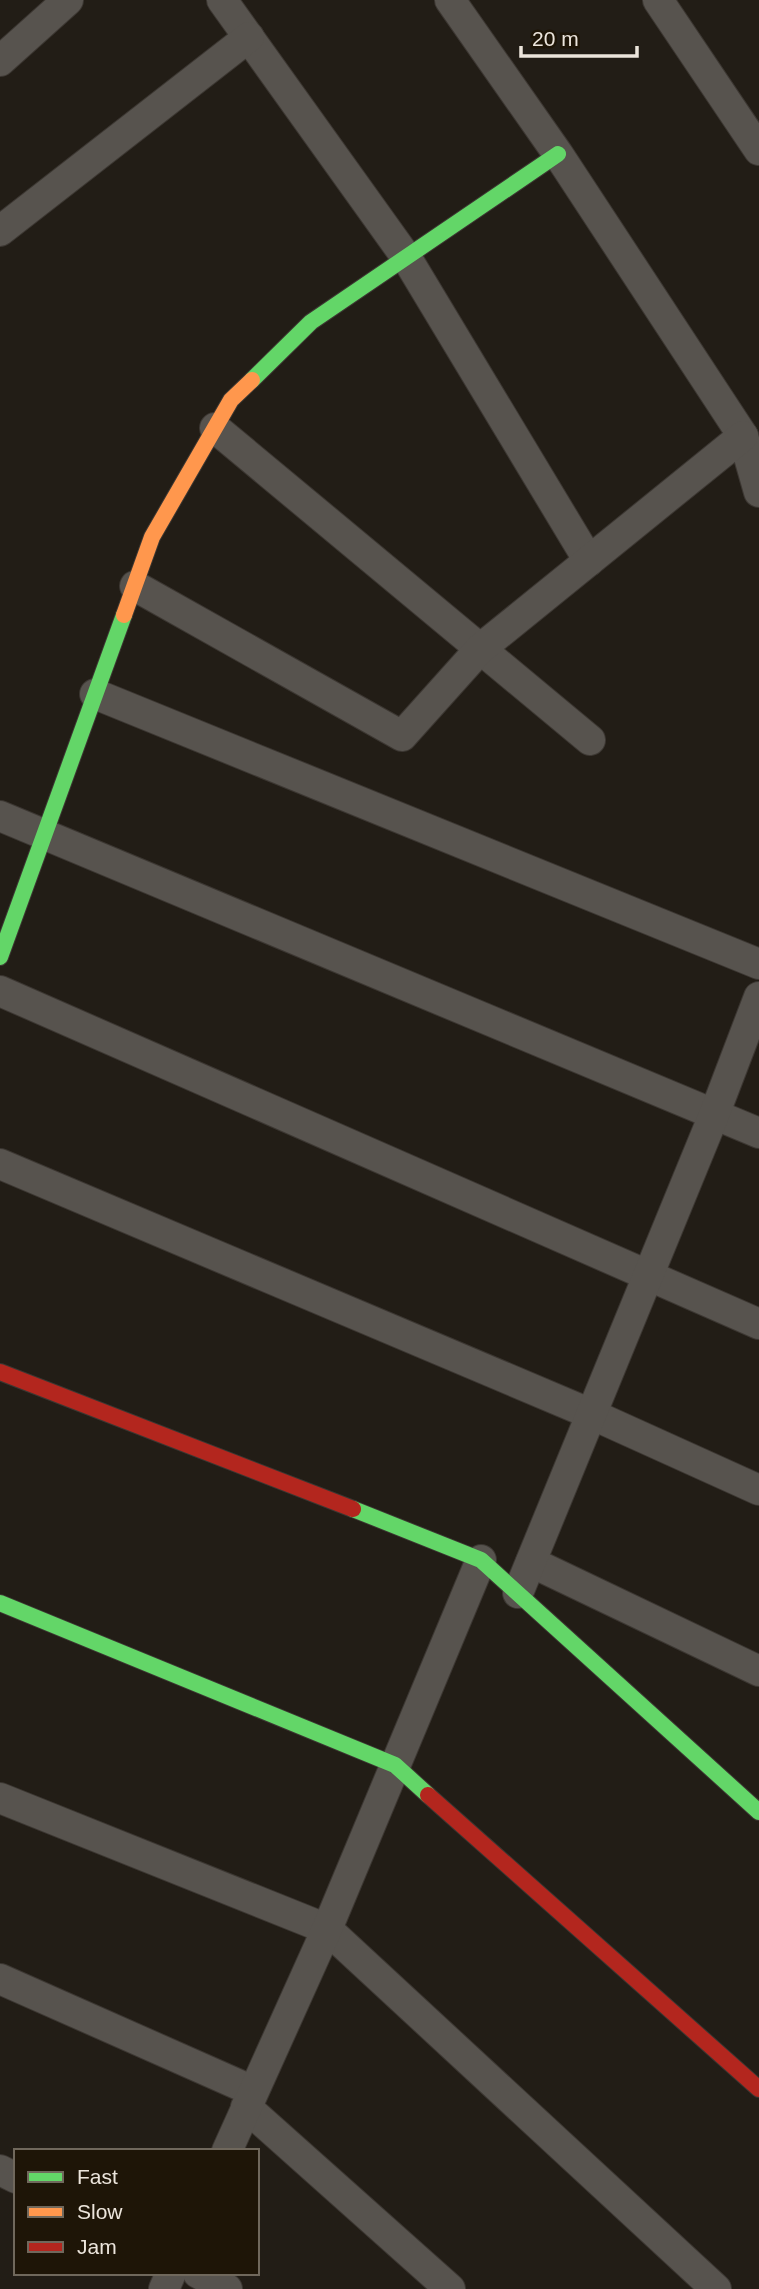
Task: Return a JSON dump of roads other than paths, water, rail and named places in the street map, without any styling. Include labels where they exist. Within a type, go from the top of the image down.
[{"type":"street","points":[[0,61],[68,0]]},
{"type":"street","points":[[222,0],[405,257],[589,561]]},
{"type":"street","points":[[450,0],[558,154],[743,436],[759,492]]},
{"type":"street","points":[[658,0],[759,150]]},
{"type":"street","points":[[0,231],[249,37]]},
{"type":"street","points":[[0,957],[152,537],[231,400],[311,321],[558,154]]},
{"type":"street","points":[[215,428],[590,740]]},
{"type":"street","points":[[135,586],[402,736],[480,649],[743,436]]},
{"type":"street","points":[[95,694],[759,964]]},
{"type":"street","points":[[0,816],[759,1133]]},
{"type":"street","points":[[0,992],[759,1324]]},
{"type":"street","points":[[518,1593],[714,1115],[759,997]]},
{"type":"street","points":[[0,1164],[592,1414],[759,1490]]},
{"type":"street","points":[[0,1372],[481,1560],[759,1812]]},
{"type":"street","points":[[228,2149],[327,1929],[481,1560]]},
{"type":"street","points":[[531,1562],[759,1671]]},
{"type":"street","points":[[0,1603],[395,1765],[759,2089]]},
{"type":"street","points":[[0,1798],[327,1929],[716,2289]]},
{"type":"street","points":[[0,1979],[250,2099],[450,2289]]},
{"type":"street","points":[[202,2275],[227,2289]]}]
